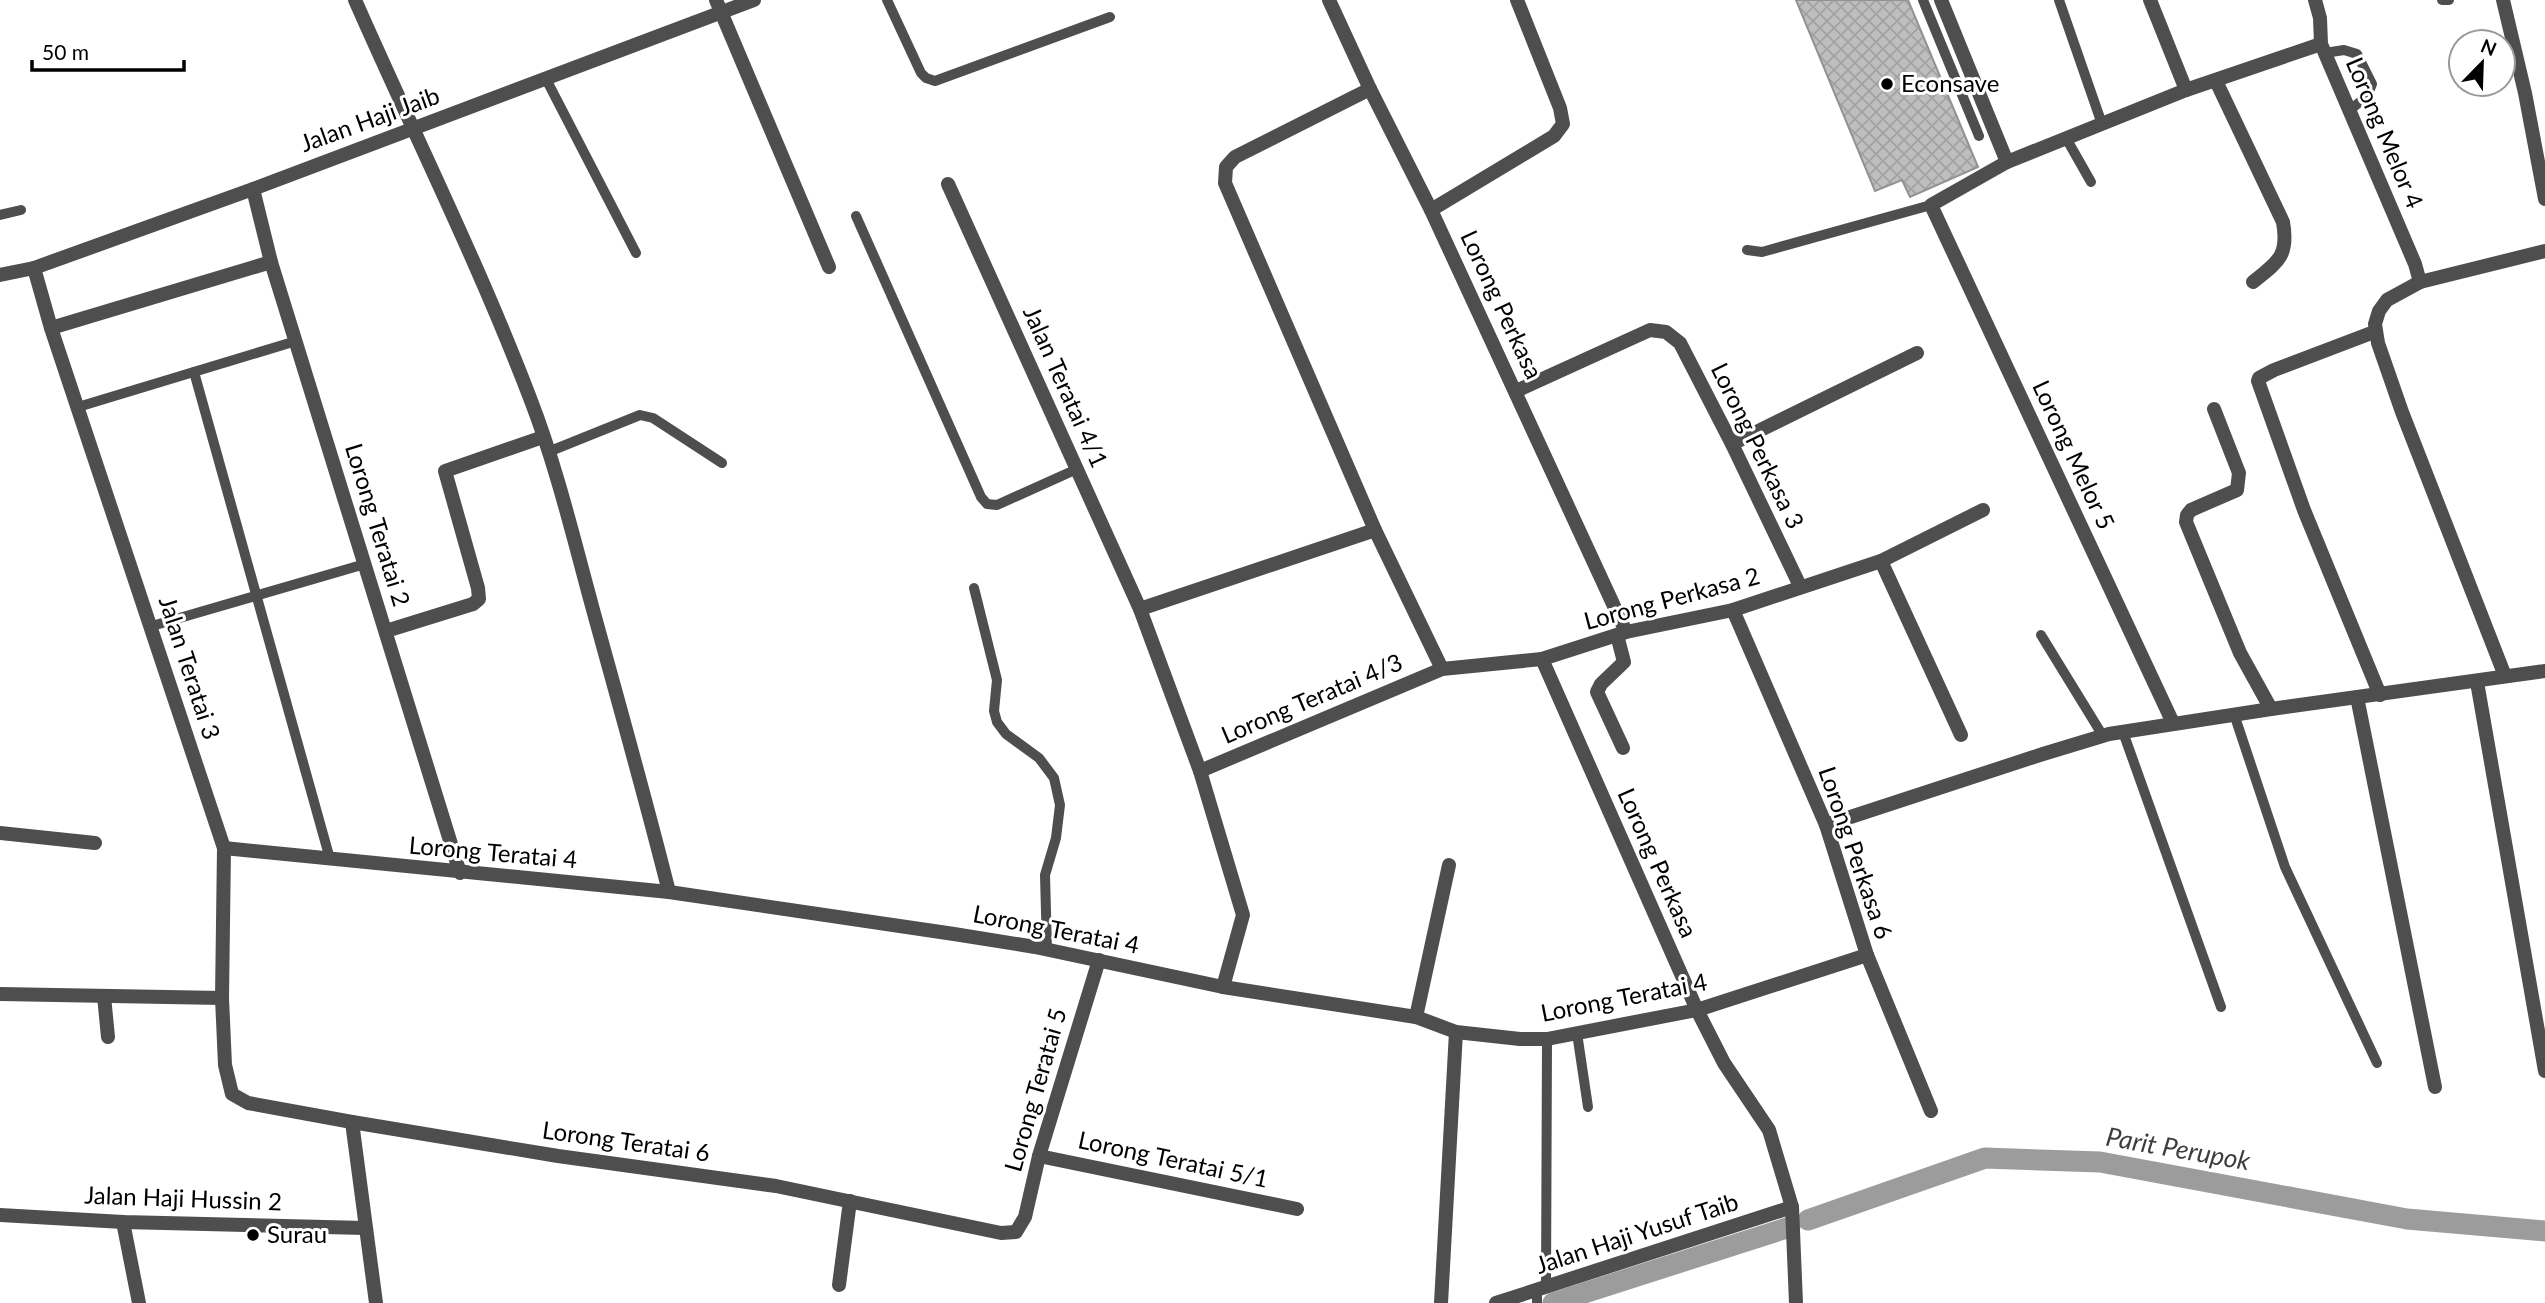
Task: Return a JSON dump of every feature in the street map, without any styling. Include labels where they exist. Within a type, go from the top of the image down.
[{"type":"street","points":[[355,0],[476,266],[531,399],[648,803],[669,892]]},
{"type":"street","name":"Jalan Haji Jaib","points":[[0,275],[34,268],[412,130],[546,79],[719,6],[754,0]]},
{"type":"street","name":"Lorong Perkasa","points":[[1329,0],[1516,391],[1621,633]]},
{"type":"street","points":[[1431,210],[1554,136],[1563,124],[1560,108],[1517,0]]},
{"type":"street","points":[[1941,0],[2007,162]]},
{"type":"street","points":[[2150,0],[2186,90]]},
{"type":"street","name":"Lorong Melor 4","points":[[2315,0],[2323,48],[2415,264],[2420,282]]},
{"type":"street","points":[[2503,0],[2525,93],[2545,199]]},
{"type":"street","points":[[719,6],[830,267]]},
{"type":"street","points":[[1931,205],[2007,162],[2066,138],[2186,90],[2323,48]]},
{"type":"street","points":[[2216,81],[2283,222],[2286,239],[2284,252],[2275,264],[2253,282]]},
{"type":"street","points":[[1370,89],[1236,157],[1226,167],[1226,183],[1375,530],[1441,669]]},
{"type":"street","name":"Jalan Teratai 4/1","points":[[948,184],[1140,609],[1200,771],[1242,915],[1223,987]]},
{"type":"street","name":"Lorong Teratai 2","points":[[253,189],[271,262],[460,873]]},
{"type":"street","name":"Lorong Melor 5","points":[[1931,205],[2173,723]]},
{"type":"street","points":[[2505,676],[2468,576],[2426,477],[2374,332],[2379,311],[2387,300],[2420,282],[2545,251]]},
{"type":"street","points":[[51,328],[271,262]]},
{"type":"street","name":"Jalan Teratai 3","points":[[34,268],[51,328],[224,848],[222,999],[225,1065],[232,1094]]},
{"type":"street","name":"Lorong Perkasa 3","points":[[1516,391],[1650,330],[1666,332],[1680,343],[1800,586]]},
{"type":"street","points":[[2374,332],[2274,370],[2259,378],[2258,382],[2304,509],[2380,695]]},
{"type":"street","points":[[1732,444],[1917,353]]},
{"type":"street","points":[[2214,409],[2239,473],[2239,483],[2237,490],[2191,510],[2186,522],[2240,653],[2271,709]]},
{"type":"street","points":[[386,631],[473,604],[479,599],[445,471],[543,437]]},
{"type":"street","name":"Lorong Perkasa 2","points":[[1441,669],[1542,659],[1621,633],[1733,610],[1881,561],[1983,510]]},
{"type":"street","points":[[1140,609],[1375,530]]},
{"type":"street","points":[[1881,561],[1961,735]]},
{"type":"street","name":"Lorong Perkasa 6","points":[[1733,610],[1826,825],[1867,955],[1931,1111]]},
{"type":"street","points":[[1621,633],[1624,662],[1601,684],[1597,692],[1623,748]]},
{"type":"street","name":"Lorong Perkasa","points":[[1542,659],[1697,1010],[1724,1063],[1769,1130],[1792,1207],[1796,1303]]},
{"type":"street","name":"Lorong Teratai 4/3","points":[[1200,771],[1441,669]]},
{"type":"street","points":[[1826,825],[2103,736],[2234,714],[2545,671]]},
{"type":"street","points":[[2477,682],[2545,1071]]},
{"type":"street","points":[[2357,698],[2435,1087]]},
{"type":"street","points":[[0,833],[95,843]]},
{"type":"street","name":"Lorong Teratai 4","points":[[224,848],[669,892],[1047,949],[1223,987],[1416,1017],[1455,1032],[1547,1040],[1697,1010],[1867,955]]},
{"type":"street","points":[[1416,1017],[1449,865]]},
{"type":"street","name":"Lorong Teratai 5","points":[[1016,1232],[1025,1217],[1039,1156],[1099,960]]},
{"type":"street","points":[[0,994],[222,999]]},
{"type":"street","points":[[104,996],[108,1037]]},
{"type":"street","points":[[1441,1303],[1455,1032]]},
{"type":"street","name":"Lorong Teratai 6","points":[[232,1094],[248,1103],[352,1122],[558,1156],[776,1186],[1001,1233],[1016,1232]]},
{"type":"street","points":[[352,1122],[376,1303]]},
{"type":"street","name":"Lorong Teratai 5/1","points":[[1039,1156],[1297,1209]]},
{"type":"street","points":[[839,1285],[850,1201]]},
{"type":"street","name":"Jalan Haji Yusuf Taib","points":[[1496,1303],[1539,1295],[1792,1207]]},
{"type":"street","name":"Jalan Haji Hussin 2","points":[[0,1214],[123,1222],[365,1228]]},
{"type":"street","points":[[123,1222],[139,1303]]},
{"type":"lane","points":[[887,0],[921,72],[926,78],[935,81],[1110,17]]},
{"type":"lane","points":[[1923,0],[1979,136]]},
{"type":"lane","points":[[2059,0],[2102,124]]},
{"type":"lane","points":[[2442,0],[2449,0]]},
{"type":"lane","points":[[2323,48],[2357,54],[2372,84],[2367,96],[2350,110]]},
{"type":"lane","points":[[546,79],[636,253]]},
{"type":"lane","points":[[2066,138],[2091,182]]},
{"type":"lane","points":[[1747,250],[1762,252],[1931,205]]},
{"type":"lane","points":[[0,215],[21,210]]},
{"type":"lane","points":[[856,216],[981,497],[987,504],[996,505],[1077,470]]},
{"type":"lane","points":[[78,407],[296,341]]},
{"type":"lane","points":[[194,372],[330,859]]},
{"type":"lane","points":[[548,452],[640,415],[653,418],[722,463]]},
{"type":"lane","points":[[152,626],[365,564]]},
{"type":"lane","points":[[974,588],[997,680],[997,722],[1006,734],[1039,758],[1054,778],[1060,806],[1056,838],[1045,875],[1047,949]]},
{"type":"lane","points":[[2041,635],[2103,736]]},
{"type":"lane","points":[[2234,714],[2285,867],[2377,1063]]},
{"type":"lane","points":[[2123,732],[2221,1007]]},
{"type":"lane","points":[[1577,1033],[1588,1107]]},
{"type":"lane","points":[[1539,1295],[1547,1040]]},
{"type":"building","name":"Econsave","points":[[1796,0],[1908,0],[1978,167],[1910,197],[1902,180],[1875,191]]},
{"type":"waterway","name":"Parit Perupok","points":[[1808,1220],[1985,1158],[2100,1162],[2407,1219],[2545,1231]]},
{"type":"waterway","name":"Parit Perupok","points":[[1553,1303],[1790,1227]]},
{"type":"place","name":"Econsave","points":[[1887,84]]},
{"type":"place","name":"Surau","points":[[253,1235]]}]
